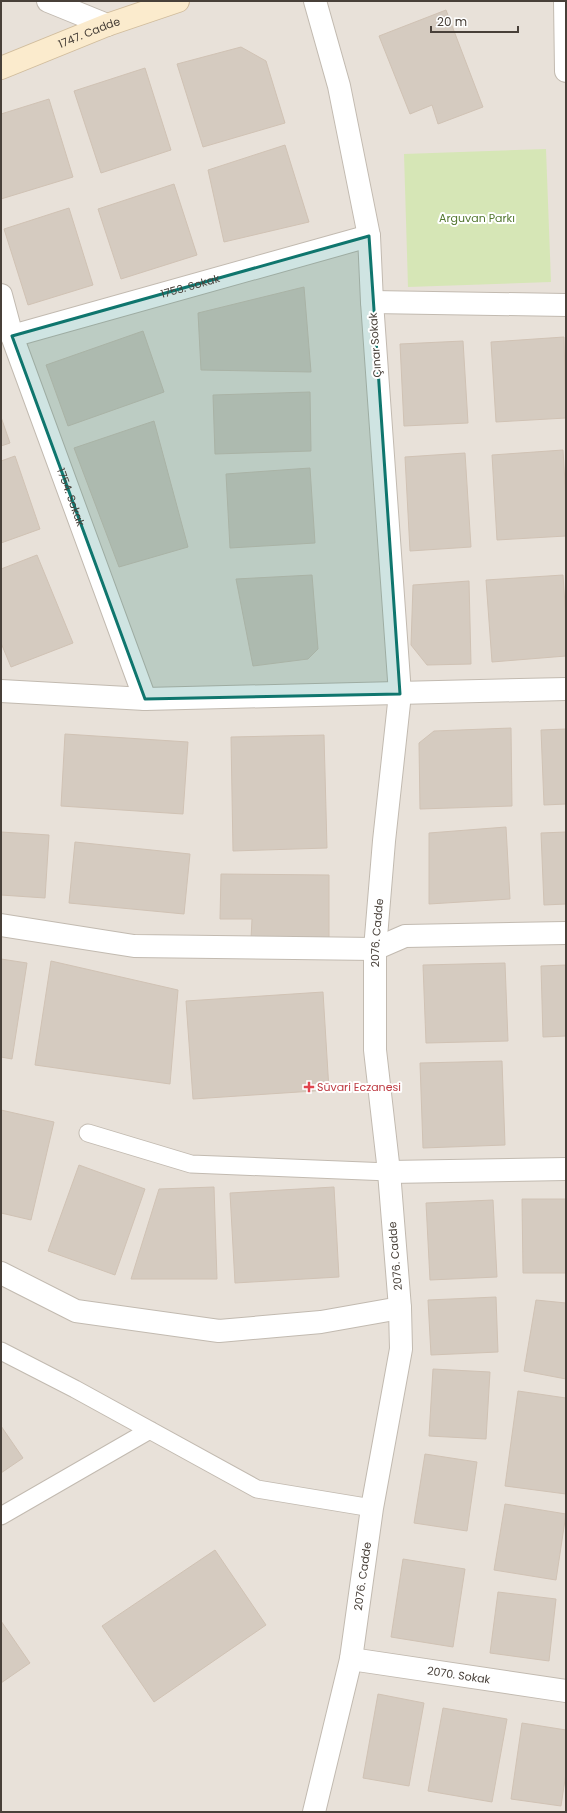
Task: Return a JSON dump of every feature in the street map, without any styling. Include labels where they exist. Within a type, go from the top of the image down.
[{"type":"street","points":[[48,1],[107,25]]},
{"type":"street","name":"1747. Cadde","points":[[1,68],[107,25],[178,1]]},
{"type":"street","name":"Çınar Sokak","points":[[315,1],[338,86],[369,236],[372,302],[400,694]]},
{"type":"street","points":[[565,1],[566,71]]},
{"type":"street","name":"1753. Sokak","points":[[12,336],[369,236]]},
{"type":"street","name":"1754. Sokak","points":[[1,295],[12,336],[145,698]]},
{"type":"street","points":[[372,302],[566,305]]},
{"type":"street","points":[[1,691],[145,698],[400,694],[566,689]]},
{"type":"street","name":"2076. Cadde","points":[[314,1812],[351,1659],[372,1508],[401,1349],[400,1308],[389,1172],[375,1050],[376,949],[384,841],[400,694]]},
{"type":"street","points":[[1,925],[134,946],[376,949],[405,936],[566,933]]},
{"type":"street","points":[[389,1172],[566,1169]]},
{"type":"street","points":[[1,1273],[76,1311],[219,1331],[321,1322],[400,1308]]},
{"type":"street","name":"2070. Sokak","points":[[351,1659],[566,1690]]},
{"type":"lane","points":[[88,1133],[191,1164],[389,1172]]},
{"type":"lane","points":[[1,1351],[257,1489],[372,1508]]},
{"type":"lane","points":[[1,1516],[150,1430]]},
{"type":"highlighted area","points":[[369,236],[400,694],[145,699],[12,336]]},
{"type":"shaded area","points":[[1,1],[566,1],[566,1812],[1,1812]]},
{"type":"green space","name":"Arguvan Parkı","points":[[546,149],[551,282],[408,287],[404,154]]},
{"type":"building","points":[[446,10],[483,107],[438,124],[432,105],[410,114],[379,36]]},
{"type":"building","points":[[241,47],[266,61],[285,123],[203,147],[177,64]]},
{"type":"building","points":[[145,68],[171,150],[101,173],[74,91]]},
{"type":"building","points":[[49,99],[73,177],[1,199],[1,114]]},
{"type":"building","points":[[285,145],[309,222],[224,242],[208,170]]},
{"type":"building","points":[[174,184],[197,255],[121,279],[98,209]]},
{"type":"building","points":[[69,208],[93,285],[28,305],[4,229]]},
{"type":"building","points":[[304,287],[311,372],[201,370],[198,313]]},
{"type":"building","points":[[143,331],[164,392],[68,426],[46,365]]},
{"type":"building","points":[[564,337],[566,418],[496,422],[491,342]]},
{"type":"building","points":[[463,341],[468,423],[404,426],[400,344]]},
{"type":"building","points":[[310,392],[311,451],[215,454],[213,395]]},
{"type":"building","points":[[1,417],[10,443],[1,446]]},
{"type":"building","points":[[154,421],[188,547],[119,567],[74,448]]},
{"type":"building","points":[[563,450],[566,499],[566,536],[497,540],[492,455]]},
{"type":"building","points":[[465,453],[471,547],[410,551],[405,457]]},
{"type":"building","points":[[15,456],[40,529],[1,543],[1,461]]},
{"type":"building","points":[[310,468],[315,543],[230,548],[226,474]]},
{"type":"building","points":[[37,555],[73,643],[11,667],[1,643],[1,569]]},
{"type":"building","points":[[312,575],[318,649],[308,659],[253,666],[236,579]]},
{"type":"building","points":[[563,575],[566,619],[566,656],[492,662],[486,580]]},
{"type":"building","points":[[469,581],[471,664],[427,665],[411,645],[413,585]]},
{"type":"building","points":[[511,728],[512,806],[420,809],[419,743],[434,731]]},
{"type":"building","points":[[566,729],[566,804],[544,805],[541,730]]},
{"type":"building","points":[[65,734],[188,742],[183,814],[61,806]]},
{"type":"building","points":[[324,735],[327,848],[233,851],[231,737]]},
{"type":"building","points":[[506,827],[510,899],[429,904],[429,833]]},
{"type":"building","points":[[1,832],[49,835],[45,898],[1,895]]},
{"type":"building","points":[[566,832],[566,904],[544,905],[541,833]]},
{"type":"building","points":[[75,842],[190,854],[184,914],[69,903]]},
{"type":"building","points":[[221,874],[329,875],[329,940],[251,939],[252,919],[220,919]]},
{"type":"building","points":[[1,959],[27,963],[12,1059],[1,1057]]},
{"type":"building","points":[[51,961],[178,990],[170,1084],[35,1065]]},
{"type":"building","points":[[505,963],[508,1041],[426,1043],[423,965]]},
{"type":"building","points":[[566,965],[566,1036],[543,1037],[541,966]]},
{"type":"building","points":[[323,992],[329,1090],[193,1099],[186,1001]]},
{"type":"building","points":[[502,1061],[505,1145],[423,1148],[420,1063]]},
{"type":"building","points":[[1,1110],[54,1122],[31,1220],[1,1213]]},
{"type":"building","points":[[79,1165],[145,1189],[115,1275],[48,1251]]},
{"type":"building","points":[[214,1187],[217,1279],[131,1279],[159,1189]]},
{"type":"building","points":[[334,1187],[339,1277],[235,1283],[230,1193]]},
{"type":"building","points":[[522,1199],[566,1199],[566,1273],[523,1273]]},
{"type":"building","points":[[493,1200],[497,1277],[430,1280],[426,1203]]},
{"type":"building","points":[[496,1297],[498,1352],[431,1355],[428,1300]]},
{"type":"building","points":[[536,1300],[566,1303],[566,1379],[524,1371]]},
{"type":"building","points":[[433,1369],[490,1372],[486,1439],[429,1436]]},
{"type":"building","points":[[518,1391],[566,1398],[566,1494],[505,1486]]},
{"type":"building","points":[[1,1426],[23,1458],[1,1473]]},
{"type":"building","points":[[425,1454],[477,1462],[467,1531],[414,1523]]},
{"type":"building","points":[[505,1504],[566,1514],[556,1580],[494,1570]]},
{"type":"building","points":[[215,1550],[266,1625],[154,1702],[102,1626]]},
{"type":"building","points":[[403,1559],[465,1569],[453,1647],[391,1637]]},
{"type":"building","points":[[498,1592],[556,1599],[549,1661],[490,1653]]},
{"type":"building","points":[[1,1621],[30,1663],[1,1683]]},
{"type":"building","points":[[378,1694],[424,1703],[409,1786],[363,1778]]},
{"type":"building","points":[[443,1708],[507,1719],[492,1802],[428,1791]]},
{"type":"building","points":[[522,1723],[566,1730],[566,1773],[561,1806],[511,1799]]},
{"type":"place","name":"Süvari Eczanesi","points":[[309,1087]]}]
